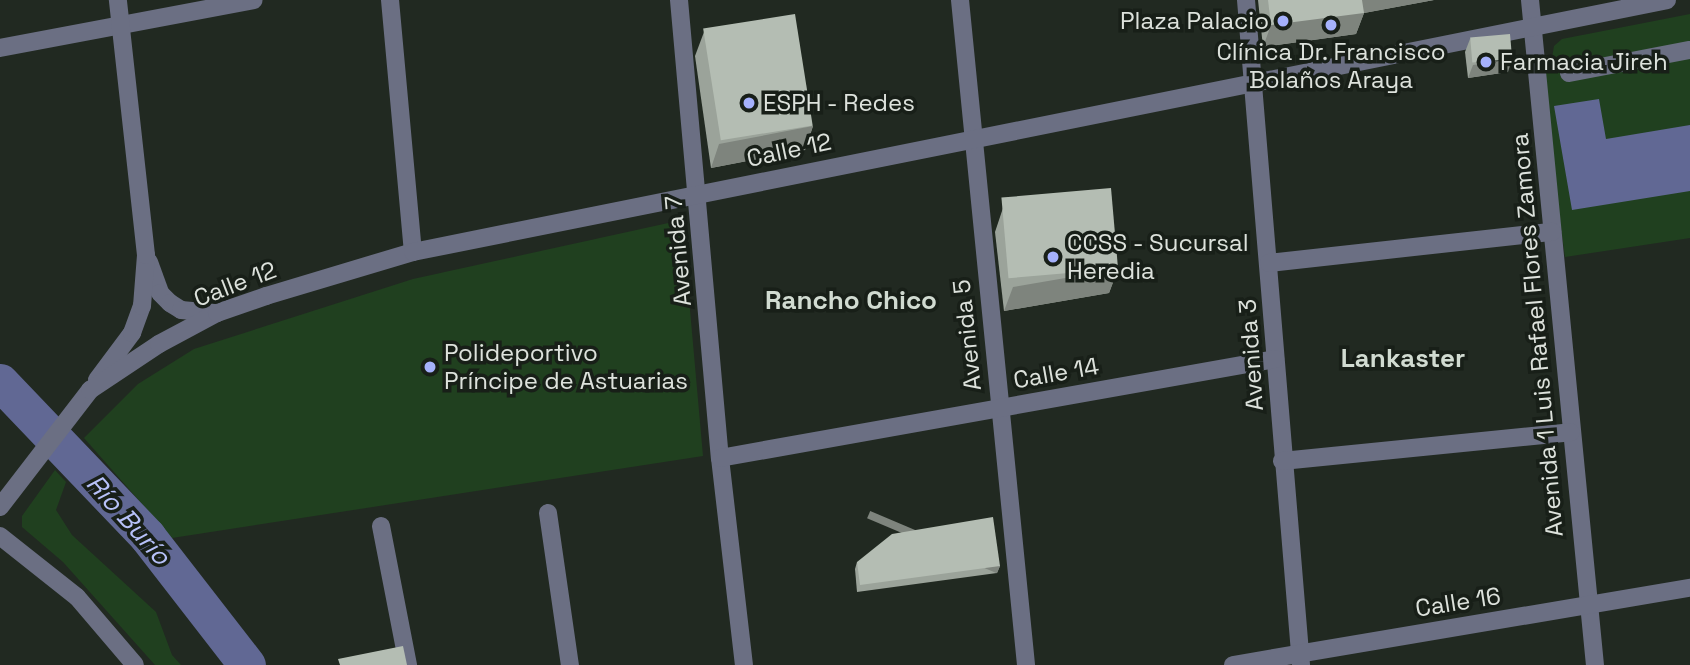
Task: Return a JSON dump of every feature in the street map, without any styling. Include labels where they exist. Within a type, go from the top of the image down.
[{"type":"street","points":[[90,390],[132,333],[142,306],[146,255],[118,0]]},
{"type":"street","points":[[0,48],[253,0]]},
{"type":"street","points":[[390,0],[413,252]]},
{"type":"street","name":"Avenida 7","points":[[679,0],[720,458],[744,665]]},
{"type":"street","name":"Avenida 5","points":[[960,0],[1026,665]]},
{"type":"street","name":"Avenida 3","points":[[1246,0],[1255,83],[1282,461],[1301,659]]},
{"type":"street","name":"Avenida 1 Luis Rafael Flores Zamora","points":[[1530,0],[1587,606],[1595,665]]},
{"type":"street","name":"Calle 12","points":[[0,507],[90,390],[159,344],[218,313],[413,252],[1255,83],[1641,2],[1667,0]]},
{"type":"street","points":[[1569,73],[1690,50]]},
{"type":"street","points":[[1269,263],[1552,232]]},
{"type":"street","points":[[146,255],[160,293],[170,303],[181,310],[218,313]]},
{"type":"street","name":"Calle 14","points":[[720,458],[1275,359]]},
{"type":"street","points":[[1282,461],[1571,432]]},
{"type":"street","points":[[548,513],[570,665]]},
{"type":"street","points":[[381,526],[408,665]]},
{"type":"street","points":[[0,536],[77,597],[135,665]]},
{"type":"street","name":"Calle 16","points":[[1233,665],[1301,659],[1690,588]]},
{"type":"green space","points":[[1690,14],[1690,238],[1565,257],[1539,67],[1552,58],[1554,46],[1562,39]]},
{"type":"green space","name":"Polideportivo Príncipe de Astuarias","points":[[682,220],[703,456],[172,538],[84,438],[138,384],[194,349],[413,279]]},
{"type":"green space","points":[[55,470],[66,482],[56,510],[72,535],[156,612],[172,655],[181,665],[155,665],[63,562],[22,527],[22,516]]},
{"type":"water","points":[[1599,99],[1606,139],[1690,125],[1690,191],[1572,210],[1554,106]]},
{"type":"building","points":[[1268,0],[1362,0],[1364,13],[1271,25]]},
{"type":"building","name":"ESPH - Redes","points":[[795,14],[813,126],[721,140],[703,29]]},
{"type":"building","points":[[1510,34],[1512,59],[1472,62],[1470,37]]},
{"type":"building","points":[[1111,188],[1118,269],[1008,278],[1001,198]]},
{"type":"building","points":[[993,517],[1000,566],[860,585],[857,562],[892,534]]},
{"type":"building","points":[[403,646],[407,665],[340,665],[338,659]]},
{"type":"waterway","name":"Río Burío","points":[[0,382],[147,536],[247,665]]},
{"type":"place","name":"Plaza Palacio","points":[[1283,21]]},
{"type":"place","name":"Clínica Dr. Francisco Bolaños Araya","points":[[1331,25]]},
{"type":"place","name":"Farmacia Jireh","points":[[1486,62]]},
{"type":"place","name":"ESPH - Redes","points":[[749,103]]},
{"type":"place","name":"CCSS - Sucursal Heredia","points":[[1053,257]]},
{"type":"place","name":"Polideportivo Príncipe de Astuarias","points":[[430,367]]},
{"type":"district","name":"Rancho Chico","points":[[851,301]]},
{"type":"district","name":"Lankaster","points":[[1403,359]]}]
